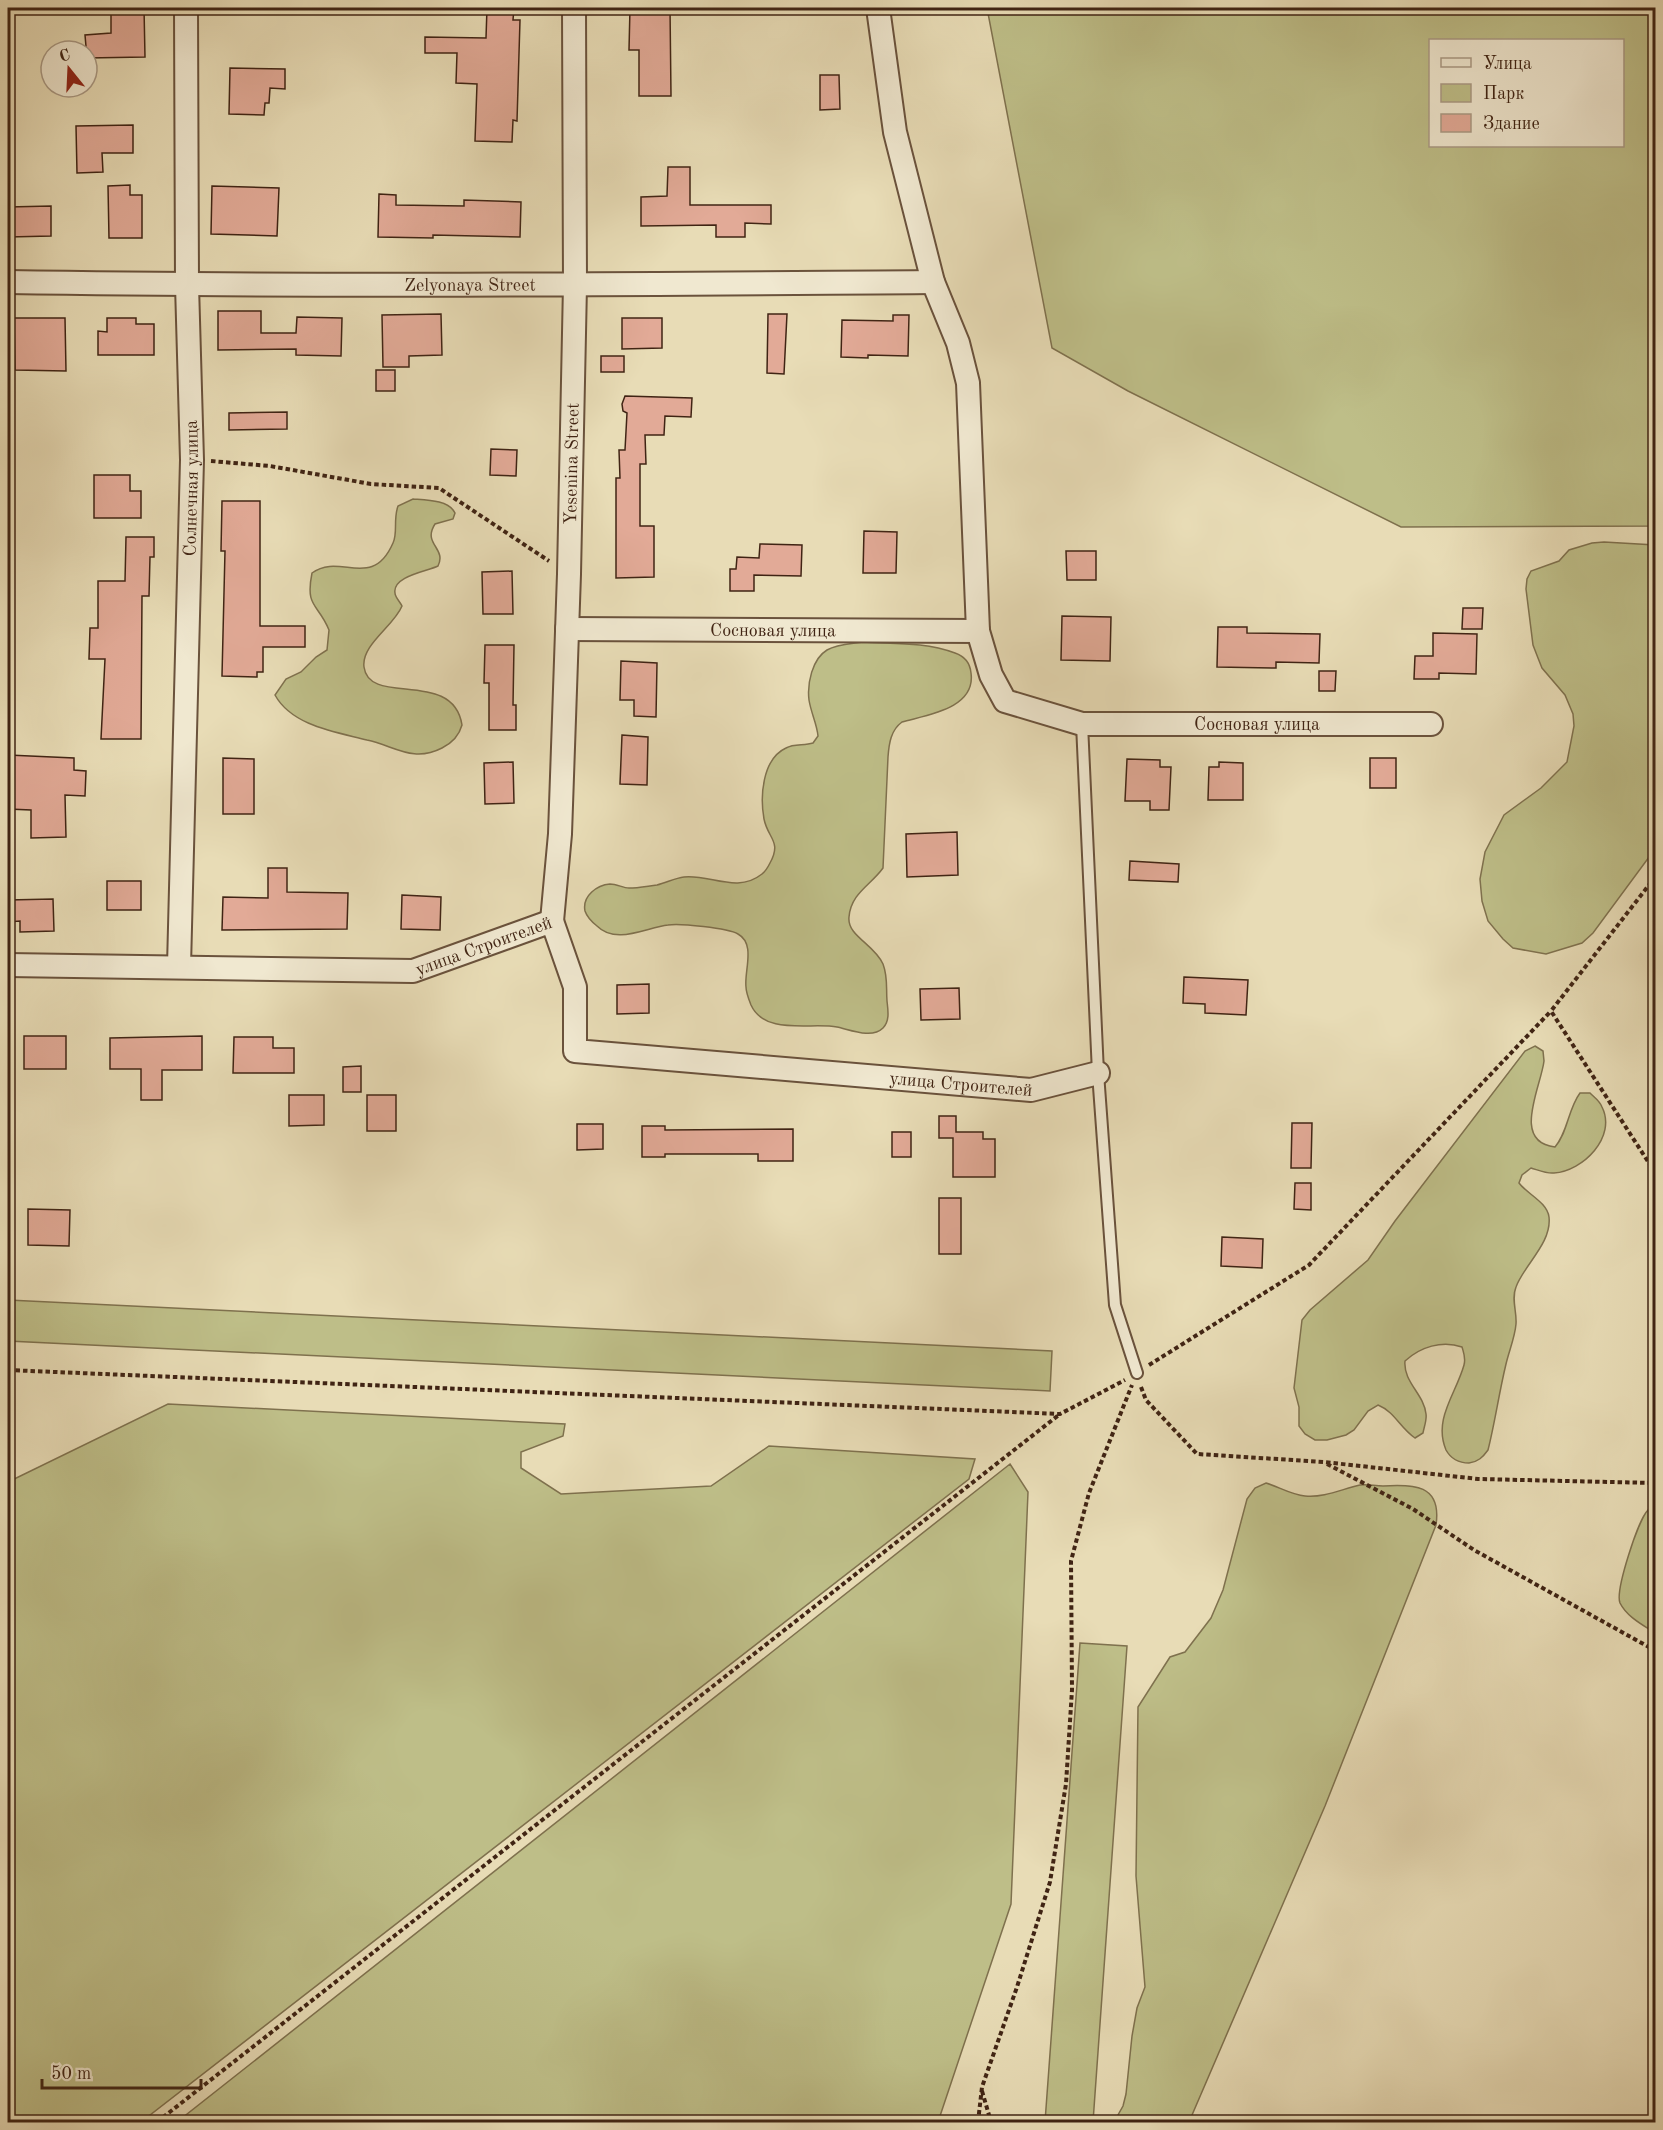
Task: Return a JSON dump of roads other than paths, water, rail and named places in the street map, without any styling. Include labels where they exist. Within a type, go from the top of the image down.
[{"type":"street","name":"Солнечная улица","points":[[179,966],[192,460],[187,285],[186,8]]},
{"type":"street","name":"Yesenina Street","points":[[552,921],[560,834],[569,574],[575,285],[574,8]]},
{"type":"street","points":[[878,8],[895,132],[933,282],[958,343],[968,383],[978,631]]},
{"type":"street","name":"Zelyonaya Street","points":[[8,282],[187,285],[933,282]]},
{"type":"street","name":"Сосновая улица","points":[[567,628],[978,631],[991,675],[1005,701],[1082,724],[1431,724]]},
{"type":"street","name":"улица Строителей","points":[[8,965],[413,971],[552,921],[575,987],[575,1051],[1031,1090],[1098,1073]]},
{"type":"lane","points":[[1082,724],[1098,1073],[1115,1305],[1137,1373]]}]
